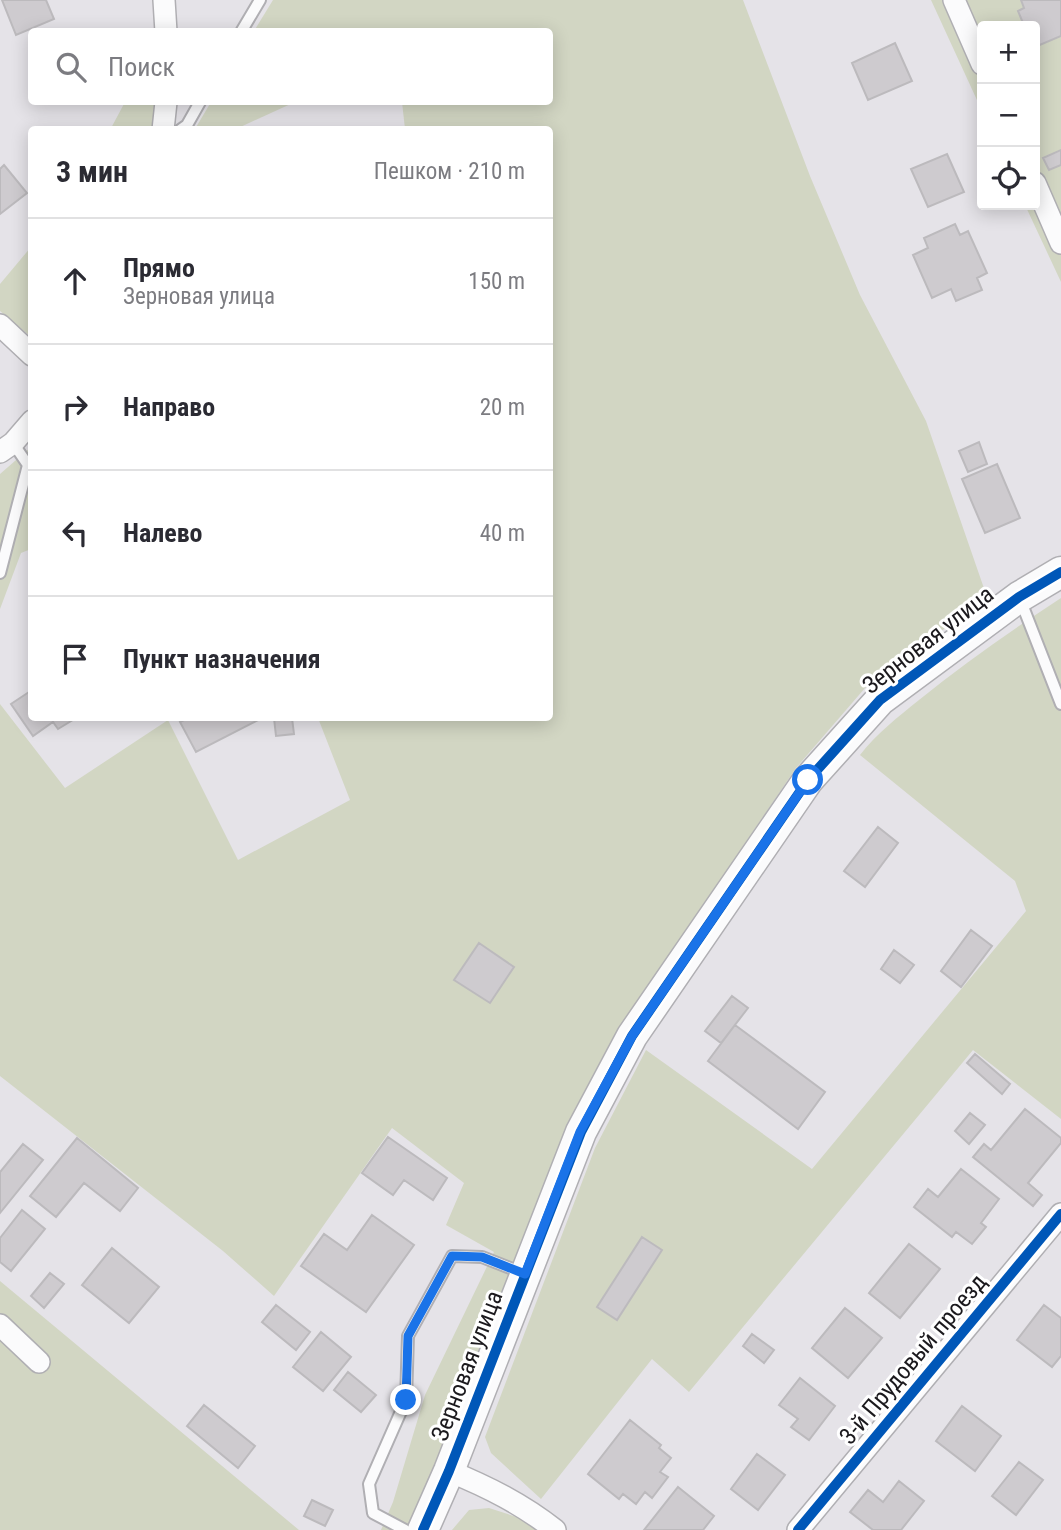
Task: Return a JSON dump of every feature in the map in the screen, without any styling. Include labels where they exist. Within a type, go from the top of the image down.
[{"type":"street","points":[[164,0],[166,28]]},
{"type":"street","points":[[954,0],[977,53]]},
{"type":"street","points":[[163,126],[166,105]]},
{"type":"street","points":[[1040,195],[1061,243]]},
{"type":"street","points":[[0,325],[28,351]]},
{"type":"street","points":[[6,447],[28,425]]},
{"type":"street","name":"Зерновая улица","points":[[423,1530],[449,1471],[580,1132],[632,1036],[808,780],[880,700],[1019,597],[1061,572]]},
{"type":"street","name":"3-й Прудовый проезд","points":[[798,1530],[1061,1214]]},
{"type":"street","points":[[0,1325],[39,1362]]},
{"type":"street","points":[[449,1471],[495,1490],[534,1513],[555,1530]]},
{"type":"lane","points":[[243,28],[260,0]]},
{"type":"lane","points":[[186,126],[198,105]]},
{"type":"lane","points":[[0,573],[28,465],[6,447]]},
{"type":"lane","points":[[1019,597],[1061,704]]},
{"type":"lane","points":[[405,1530],[373,1513],[369,1484],[406,1400],[408,1336],[452,1256],[482,1257],[525,1274]]},
{"type":"green space","points":[[273,0],[743,0],[810,176],[860,295],[926,421],[987,597],[865,688],[796,768],[619,1030],[436,1467],[407,1530],[381,1530],[393,1502],[425,1395],[494,1252],[446,1225],[464,1183],[392,1128],[274,1296],[223,1251],[0,1076],[0,704],[65,788],[168,721],[238,860],[350,800],[319,721],[553,721],[553,126],[405,126],[402,105],[553,105],[553,28],[256,28]]},
{"type":"green space","points":[[931,0],[1061,0],[1061,282],[1027,210],[1040,210],[1040,21],[977,21],[977,100]]},
{"type":"green space","points":[[123,105],[157,105],[156,126],[112,126]]},
{"type":"green space","points":[[209,105],[288,105],[243,126],[197,126]]},
{"type":"green space","points":[[28,251],[28,334],[0,311],[0,284]]},
{"type":"green space","points":[[28,450],[28,550],[21,553],[0,609],[0,474]]},
{"type":"green space","points":[[1061,598],[1061,1119],[973,1050],[689,1392],[652,1359],[541,1499],[491,1453],[485,1437],[595,1148],[646,1050],[812,1169],[1026,911],[1015,881],[860,755],[888,726],[936,686]]},
{"type":"green space","points":[[0,1281],[299,1530],[0,1530]]},
{"type":"green space","points":[[489,1508],[529,1521],[541,1530],[452,1530],[469,1510]]},
{"type":"building","points":[[2,0],[46,0],[54,19],[16,35]]},
{"type":"building","points":[[1021,0],[1061,0],[1061,36],[1040,45],[1040,21],[1022,21],[1018,11],[1024,8]]},
{"type":"building","points":[[895,43],[912,81],[868,100],[852,63]]},
{"type":"building","points":[[1061,150],[1061,165],[1049,170],[1043,158]]},
{"type":"building","points":[[947,154],[964,192],[928,207],[911,169]]},
{"type":"building","points":[[4,165],[27,193],[0,214],[0,169]]},
{"type":"building","points":[[955,224],[960,235],[968,231],[987,273],[977,278],[982,290],[956,301],[951,289],[932,298],[913,255],[928,248],[924,238]]},
{"type":"building","points":[[979,442],[987,464],[968,472],[959,451]]},
{"type":"building","points":[[997,464],[1020,518],[985,533],[962,479]]},
{"type":"building","points":[[28,693],[28,721],[71,721],[58,729],[53,722],[33,736],[11,704]]},
{"type":"building","points":[[182,721],[256,721],[196,752],[180,722]]},
{"type":"building","points":[[274,721],[292,721],[294,734],[276,736]]},
{"type":"building","points":[[878,827],[898,843],[865,887],[844,871]]},
{"type":"building","points":[[971,930],[992,946],[961,987],[941,971]]},
{"type":"building","points":[[479,943],[514,967],[490,1003],[454,980]]},
{"type":"building","points":[[894,950],[914,965],[900,983],[881,969]]},
{"type":"building","points":[[732,996],[748,1008],[721,1043],[705,1031]]},
{"type":"building","points":[[735,1025],[825,1092],[798,1129],[708,1061]]},
{"type":"building","points":[[975,1054],[1010,1084],[1002,1094],[967,1063]]},
{"type":"building","points":[[1025,1109],[1061,1138],[1061,1143],[1028,1183],[1042,1195],[1033,1206],[973,1157],[984,1144],[991,1150]]},
{"type":"building","points":[[970,1113],[985,1125],[969,1144],[955,1131]]},
{"type":"building","points":[[388,1137],[447,1178],[433,1200],[404,1180],[393,1195],[362,1173]]},
{"type":"building","points":[[77,1138],[138,1188],[120,1211],[84,1183],[56,1217],[30,1196]]},
{"type":"building","points":[[23,1144],[43,1160],[0,1213],[0,1172]]},
{"type":"building","points":[[961,1169],[999,1199],[981,1223],[986,1227],[972,1244],[956,1232],[952,1237],[914,1207],[928,1189],[938,1197]]},
{"type":"building","points":[[22,1210],[45,1229],[11,1271],[0,1262],[0,1238]]},
{"type":"building","points":[[372,1215],[414,1245],[366,1312],[301,1266],[324,1234],[347,1250]]},
{"type":"building","points":[[642,1237],[662,1250],[617,1320],[597,1307]]},
{"type":"building","points":[[909,1244],[940,1269],[900,1318],[869,1293]]},
{"type":"building","points":[[112,1248],[159,1287],[129,1323],[82,1285]]},
{"type":"building","points":[[50,1273],[64,1284],[44,1308],[31,1296]]},
{"type":"building","points":[[276,1305],[310,1332],[296,1350],[262,1322]]},
{"type":"building","points":[[1044,1305],[1061,1318],[1061,1356],[1052,1367],[1017,1340]]},
{"type":"building","points":[[845,1308],[882,1338],[848,1378],[812,1348]]},
{"type":"building","points":[[321,1332],[351,1357],[323,1391],[293,1367]]},
{"type":"building","points":[[752,1334],[774,1350],[764,1363],[743,1346]]},
{"type":"building","points":[[348,1372],[376,1395],[361,1412],[334,1390]]},
{"type":"building","points":[[800,1378],[835,1406],[809,1440],[791,1427],[798,1419],[779,1405]]},
{"type":"building","points":[[204,1405],[255,1446],[238,1468],[187,1426]]},
{"type":"building","points":[[962,1406],[1001,1436],[975,1471],[936,1441]]},
{"type":"building","points":[[630,1420],[661,1445],[659,1448],[671,1458],[660,1472],[668,1477],[652,1498],[645,1492],[636,1504],[623,1494],[619,1499],[588,1474]]},
{"type":"building","points":[[757,1454],[785,1475],[758,1510],[731,1489]]},
{"type":"building","points":[[1019,1462],[1043,1480],[1016,1515],[992,1496]]},
{"type":"building","points":[[899,1481],[924,1501],[901,1530],[873,1530],[850,1512],[868,1490],[883,1502]]},
{"type":"building","points":[[678,1487],[714,1516],[703,1530],[644,1530]]},
{"type":"building","points":[[312,1500],[333,1510],[325,1526],[304,1516]]},
{"type":"cycle path","points":[[423,1530],[449,1471],[581,1132],[632,1036],[808,780],[880,700],[1019,597],[1061,572]]},
{"type":"cycle path","points":[[798,1530],[1061,1214]]},
{"type":"route","points":[[406,1400],[408,1336],[452,1256],[482,1257],[525,1274],[580,1132],[632,1036],[808,780]]}]
